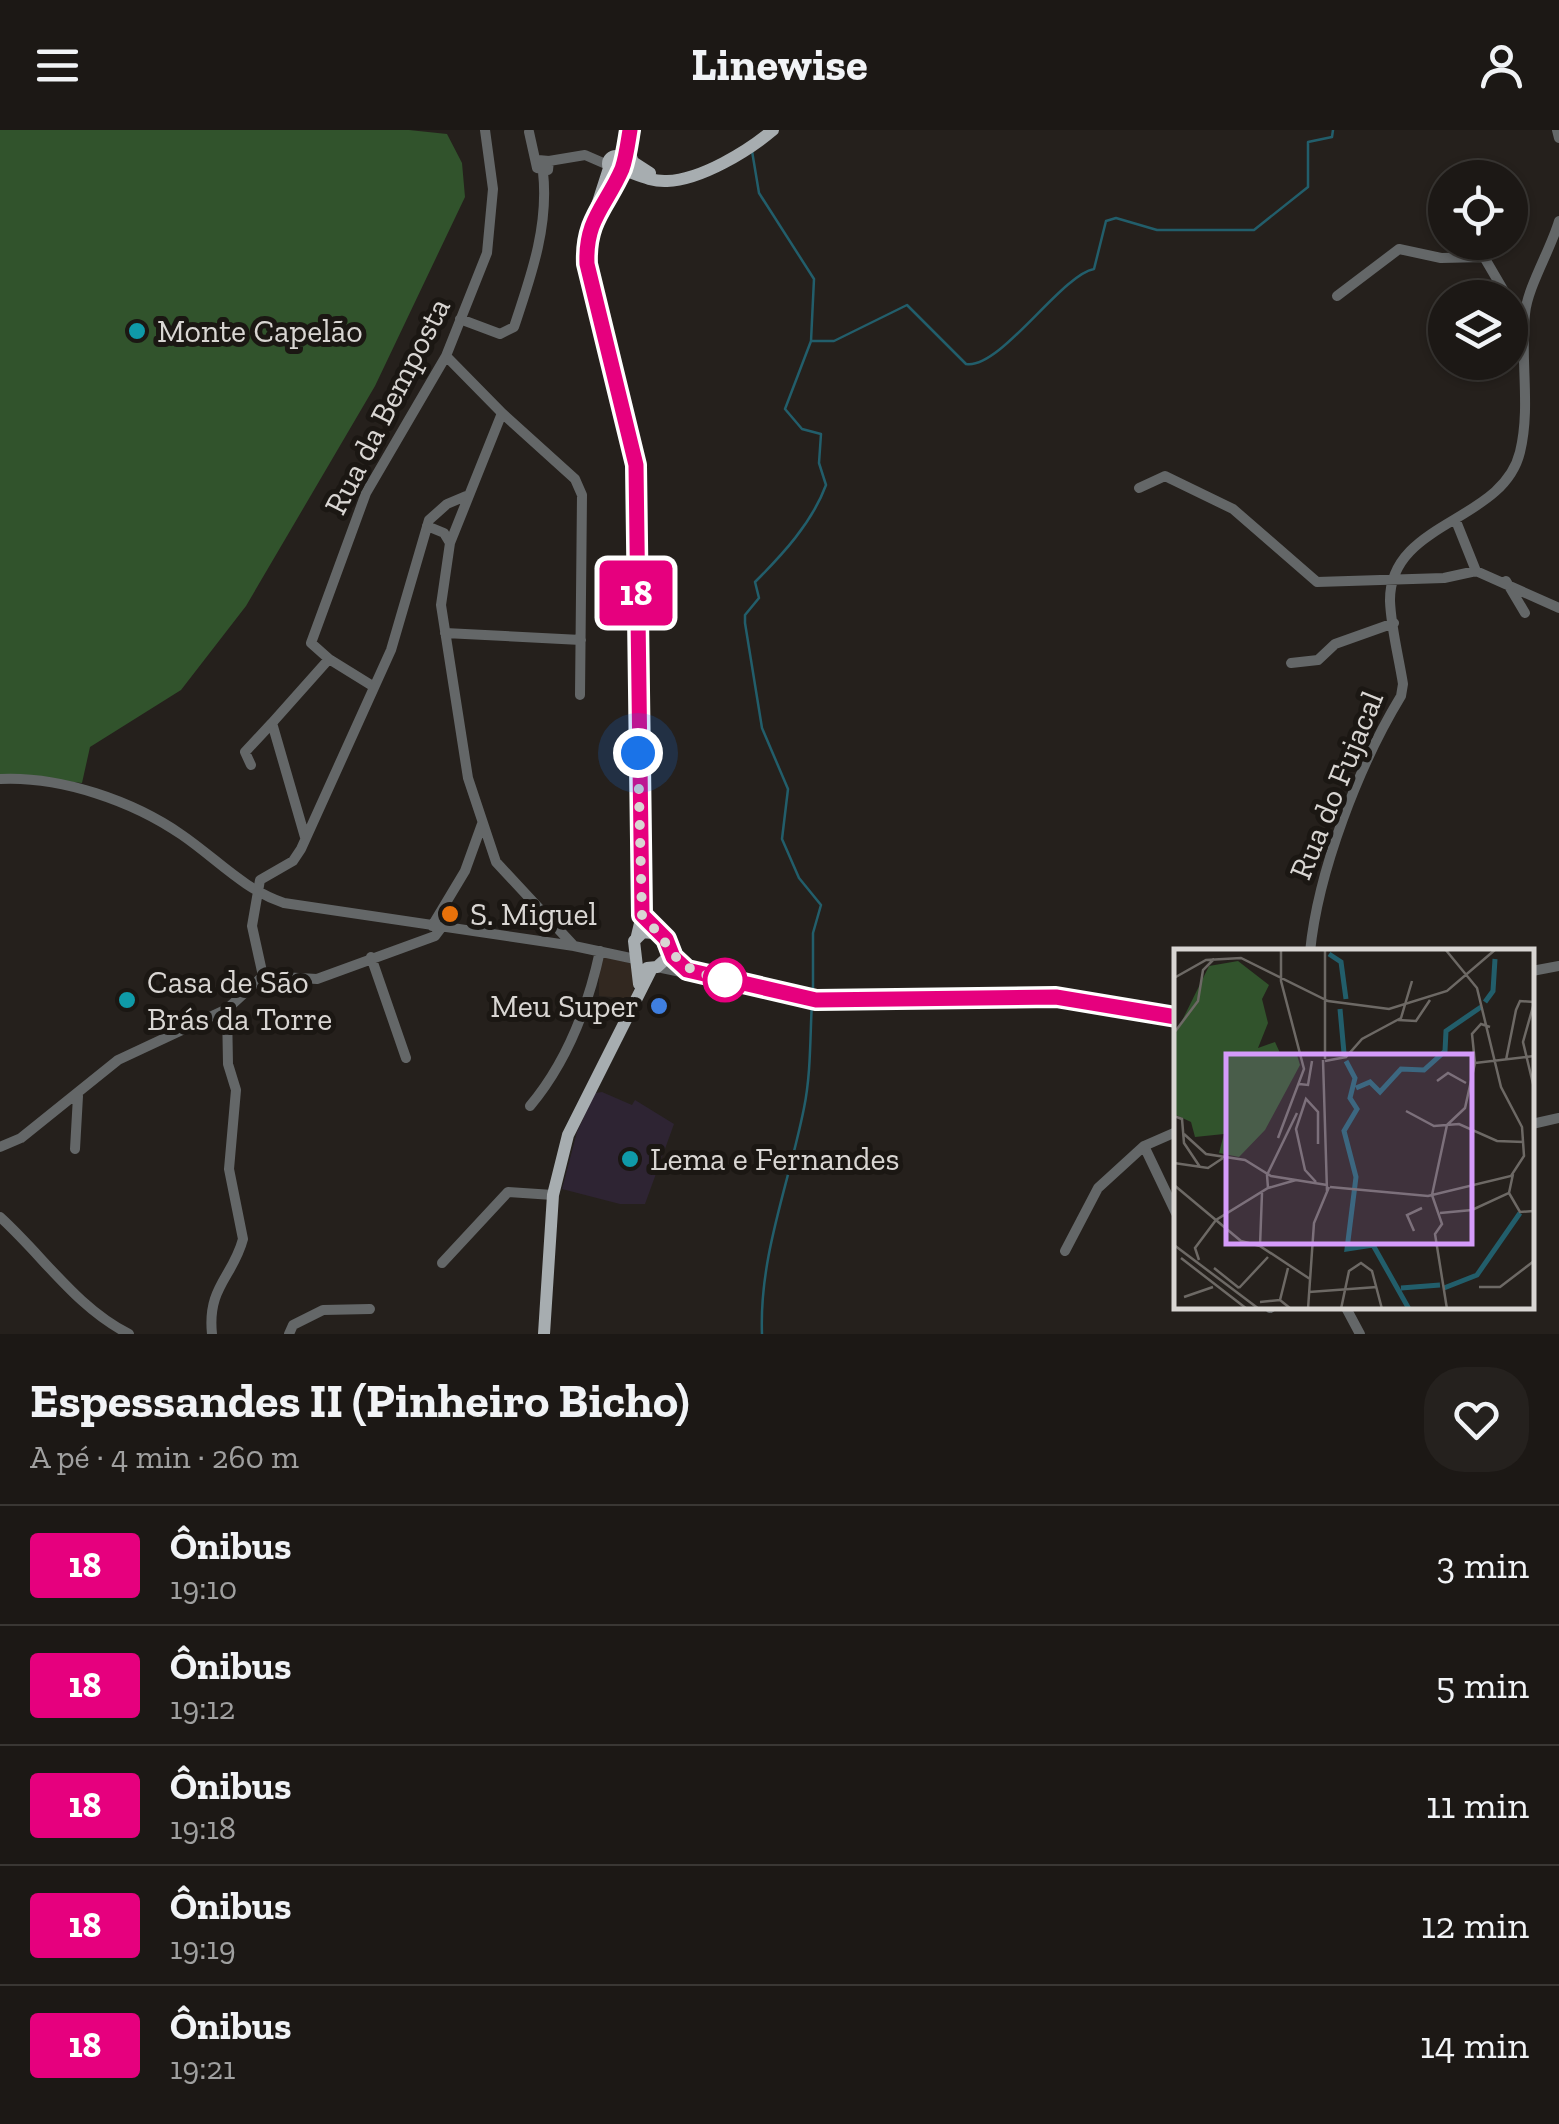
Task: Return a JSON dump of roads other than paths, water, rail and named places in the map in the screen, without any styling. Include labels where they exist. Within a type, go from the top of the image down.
[{"type":"main road","points":[[628,130],[627,146],[638,171]]},
{"type":"main road","points":[[628,130],[589,230],[587,264],[636,465],[642,915],[636,938],[639,997]]},
{"type":"main road","points":[[616,164],[677,180],[756,143],[773,130]]},
{"type":"main road","points":[[613,186],[616,164],[627,146]]},
{"type":"main road","points":[[600,202],[613,186],[638,171]]},
{"type":"main road","points":[[544,1334],[553,1195],[578,1109],[655,967],[669,950],[662,934],[642,915]]},
{"type":"main road","points":[[636,938],[650,930],[662,934]]},
{"type":"main road","points":[[636,961],[655,967]]},
{"type":"street","name":"Rua da Bemposta","points":[[329,659],[310,642],[366,493],[446,356],[487,252],[494,221],[485,130]]},
{"type":"street","points":[[1558,130],[1559,138]]},
{"type":"street","points":[[460,319],[500,334],[508,334],[514,326],[540,244],[546,195],[543,164],[530,132]]},
{"type":"street","points":[[543,164],[585,155],[616,164]]},
{"type":"street","points":[[1528,302],[1559,221]]},
{"type":"street","points":[[1336,296],[1392,252],[1406,249],[1441,258],[1484,257],[1497,280]]},
{"type":"street","points":[[446,356],[575,478],[582,495],[580,695]]},
{"type":"street","points":[[1396,578],[1425,538],[1456,521],[1500,488],[1520,452],[1527,380]]},
{"type":"street","points":[[502,413],[450,543],[440,586],[446,633],[463,753],[496,862],[574,946]]},
{"type":"street","points":[[1158,464],[1165,476],[1233,510],[1317,582],[1444,578],[1476,571],[1506,581],[1559,608]]},
{"type":"street","points":[[1139,488],[1165,476]]},
{"type":"street","points":[[264,976],[252,926],[254,893],[270,871],[294,860],[306,837],[390,650],[427,526],[436,511],[466,496]]},
{"type":"street","points":[[1456,521],[1476,571]]},
{"type":"street","points":[[427,526],[444,533],[450,543]]},
{"type":"street","name":"Rua do Fujacal","points":[[1310,949],[1314,910],[1340,830],[1401,696],[1390,598],[1396,578]]},
{"type":"street","points":[[1506,581],[1525,613]]},
{"type":"street","points":[[1291,663],[1318,660],[1335,644],[1394,623]]},
{"type":"street","points":[[446,633],[581,640]]},
{"type":"street","points":[[251,765],[245,752],[329,659],[372,685]]},
{"type":"street","points":[[272,723],[306,837]]},
{"type":"street","points":[[0,779],[89,793],[142,812],[182,835],[254,893],[284,903],[574,946],[636,961]]},
{"type":"street","points":[[0,1147],[21,1138],[132,1051],[226,1009],[264,976],[317,979],[371,956],[435,936],[482,824]]},
{"type":"street","points":[[602,952],[636,938]]},
{"type":"street","points":[[669,950],[676,962],[695,973]]},
{"type":"street","points":[[530,1106],[556,1073],[592,990],[602,952]]},
{"type":"street","points":[[371,956],[406,1058]]},
{"type":"street","points":[[1534,972],[1559,966]]},
{"type":"street","points":[[655,967],[811,999],[1040,996],[1174,1017]]},
{"type":"street","points":[[212,1334],[210,1307],[218,1283],[243,1239],[230,1170],[236,1090],[228,1064],[226,1009]]},
{"type":"street","points":[[75,1149],[78,1096]]},
{"type":"street","points":[[1534,1124],[1559,1118]]},
{"type":"street","points":[[1064,1251],[1098,1188],[1144,1146],[1174,1133]]},
{"type":"street","points":[[1144,1146],[1174,1209]]},
{"type":"street","points":[[442,1263],[508,1192],[553,1195]]},
{"type":"street","points":[[0,1216],[44,1257],[91,1314],[130,1334]]},
{"type":"street","points":[[289,1334],[293,1325],[323,1310],[370,1309]]},
{"type":"street","points":[[1347,1309],[1360,1334]]},
{"type":"waterway","points":[[812,341],[834,341],[907,305],[966,364],[980,362],[996,353],[1065,287],[1094,269],[1106,221],[1116,218],[1157,230],[1254,230],[1308,187],[1308,142],[1332,137],[1333,130]]},
{"type":"waterway","points":[[752,151],[759,193],[814,279],[811,341],[785,409],[802,429],[821,434],[819,463],[826,485],[805,525],[755,582],[759,598],[745,615],[762,728],[788,789],[782,839],[799,878],[821,905],[813,933],[813,993]]},
{"type":"waterway","points":[[762,1334],[770,1248],[806,1095],[812,1001]]},
{"type":"place","name":"Monte Capelão","points":[[137,331]]},
{"type":"place","name":"S. Miguel","points":[[450,914]]},
{"type":"place","name":"Casa de São Brás da Torre","points":[[127,1000]]},
{"type":"place","name":"Meu Super","points":[[659,1006]]},
{"type":"place","name":"Lema e Fernandes","points":[[630,1159]]}]
